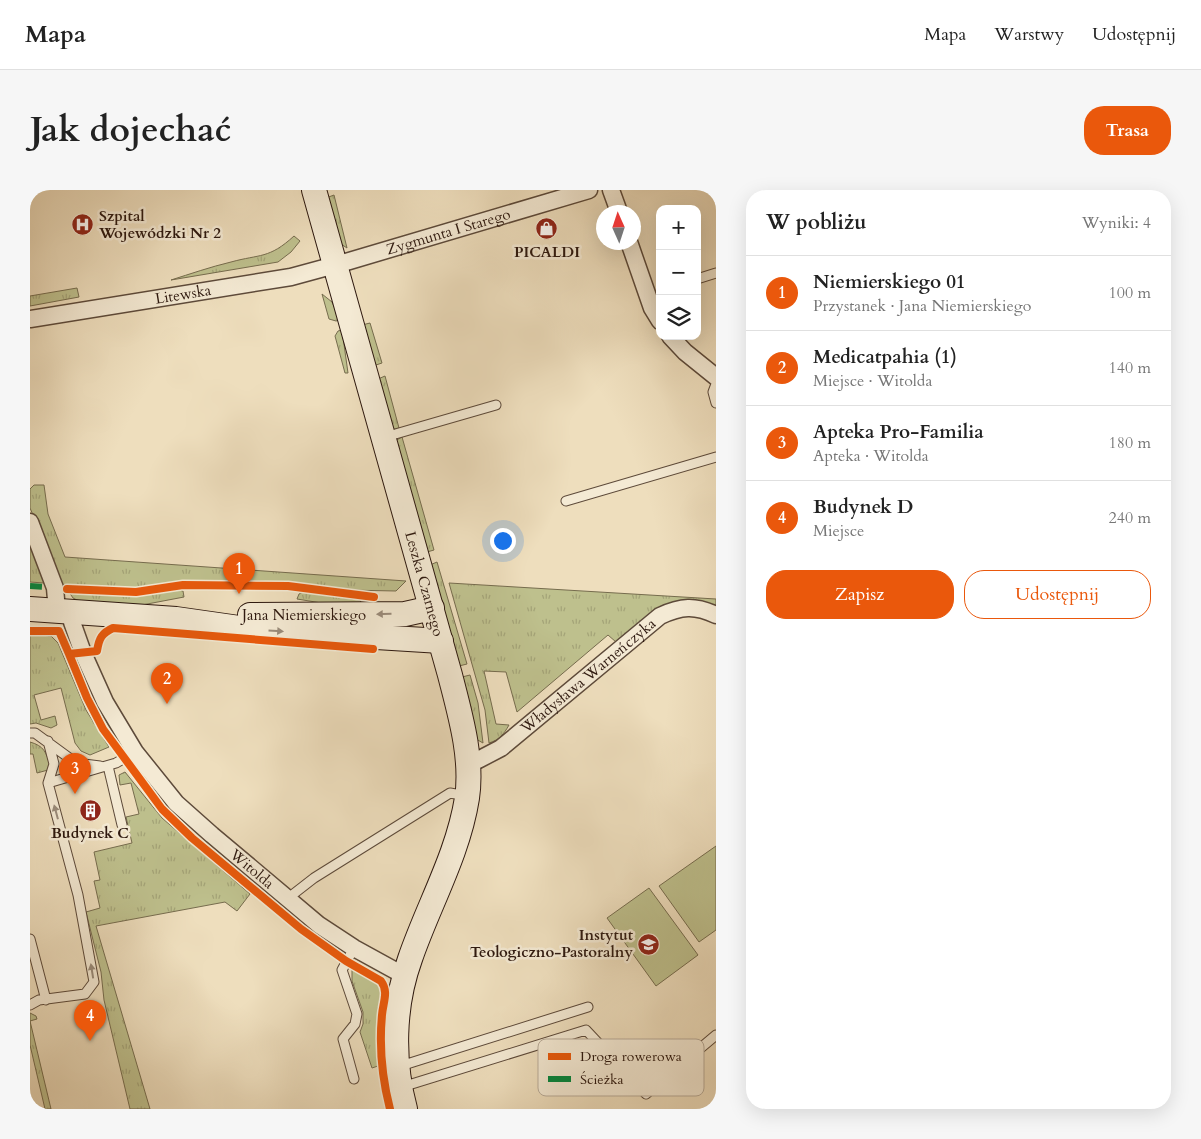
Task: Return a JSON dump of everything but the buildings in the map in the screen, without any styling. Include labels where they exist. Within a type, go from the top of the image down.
[{"type":"street","name":"Leszka Czarnego","points":[[314,190],[441,641],[459,710],[467,764],[467,796],[458,834],[409,960],[405,976]]},
{"type":"street","name":"Zygmunta I Starego","points":[[335,265],[589,190]]},
{"type":"street","points":[[611,190],[616,205]]},
{"type":"street","points":[[632,250],[656,310]]},
{"type":"street","name":"Litewska","points":[[30,319],[290,277],[335,265]]},
{"type":"street","points":[[674,340],[685,352],[716,377]]},
{"type":"street","name":"Witolda","points":[[30,522],[64,612],[72,622],[104,702],[134,752],[156,780],[186,812],[319,925],[354,948],[405,976]]},
{"type":"street","name":"Władysława Warneńczyka","points":[[467,764],[501,748],[660,616],[676,609],[690,607],[716,615]]},
{"type":"street","name":"Jana Niemierskiego","points":[[176,619],[238,614],[405,614],[432,608]]},
{"type":"street","name":"Jana Niemierskiego","points":[[30,609],[176,619],[246,629],[441,641]]},
{"type":"street","points":[[401,1087],[397,1024],[405,976]]},
{"type":"lane","points":[[701,278],[716,273]]},
{"type":"lane","points":[[716,384],[713,392],[716,403]]},
{"type":"lane","points":[[384,438],[496,405]]},
{"type":"lane","points":[[566,501],[716,456]]},
{"type":"lane","points":[[30,733],[35,732],[76,762],[93,766],[108,766]]},
{"type":"lane","points":[[30,1005],[39,1000],[85,994],[94,982],[78,895],[48,784],[54,764],[48,741]]},
{"type":"lane","points":[[48,784],[108,766],[134,752]]},
{"type":"lane","points":[[108,766],[122,825]]},
{"type":"lane","points":[[287,899],[314,878],[450,793],[467,796]]},
{"type":"lane","points":[[30,939],[46,1000]]},
{"type":"lane","points":[[354,948],[342,970],[349,1003],[357,1014],[355,1024],[343,1038],[354,1079]]},
{"type":"lane","points":[[401,1087],[410,1063],[588,1006]]},
{"type":"lane","points":[[557,1039],[586,1030],[594,1039]]},
{"type":"lane","points":[[704,1045],[716,1035]]},
{"type":"lane","points":[[401,1087],[538,1045]]},
{"type":"green space","points":[[334,195],[347,248],[341,244],[326,198]]},
{"type":"green space","points":[[294,236],[300,241],[291,252],[278,262],[171,280],[215,266],[264,255],[278,249]]},
{"type":"green space","points":[[77,288],[79,297],[30,306],[30,296]]},
{"type":"green space","points":[[322,294],[332,302],[340,320],[329,319]]},
{"type":"green space","points":[[370,323],[382,363],[373,366],[362,325]]},
{"type":"green space","points":[[342,330],[348,373],[345,373],[335,336],[338,331]]},
{"type":"green space","points":[[385,376],[399,428],[392,430],[378,379]]},
{"type":"green space","points":[[402,437],[434,550],[427,552],[395,441]]},
{"type":"green space","points":[[34,485],[44,485],[48,514],[65,557],[406,581],[396,591],[346,590],[292,583],[257,581],[182,581],[137,590],[63,585],[30,508],[30,489]]},
{"type":"green space","points":[[30,541],[45,580],[44,583],[30,582]]},
{"type":"green space","points":[[437,562],[467,664],[459,666],[430,565]]},
{"type":"green space","points":[[449,583],[716,599],[716,609],[663,607],[642,620],[616,642],[608,635],[517,712],[506,672],[484,671],[496,724],[509,725],[501,736],[489,743],[485,710]]},
{"type":"green space","points":[[178,590],[183,591],[184,597],[142,605],[79,601],[73,598],[69,592],[139,596]]},
{"type":"green space","points":[[303,592],[360,600],[362,606],[346,607],[297,599],[299,594]]},
{"type":"green space","points":[[30,634],[51,636],[58,643],[86,710],[109,747],[90,755],[81,751],[75,743],[61,688],[34,695],[41,720],[55,716],[57,725],[51,728],[36,723],[30,724]]},
{"type":"green space","points":[[470,675],[478,703],[483,743],[476,739],[462,677]]},
{"type":"green space","points":[[30,742],[44,750],[50,765],[48,770],[37,773],[33,754],[30,754]]},
{"type":"green space","points":[[125,772],[162,818],[250,894],[237,911],[225,902],[96,926],[150,1109],[130,1109],[104,1000],[101,972],[86,912],[100,908],[94,881],[100,880],[94,852],[132,843],[126,817],[139,814],[131,783],[120,785],[119,775]]},
{"type":"green space","points":[[716,846],[716,930],[699,942],[659,886]]},
{"type":"green space","points":[[649,888],[698,955],[656,986],[607,918]]},
{"type":"green space","points":[[352,969],[377,983],[382,991],[377,1026],[378,1066],[372,1068],[360,1032],[363,1024],[363,1012],[352,981]]},
{"type":"green space","points":[[30,1013],[36,1016],[37,1019],[30,1021]]},
{"type":"green space","points":[[30,1021],[51,1109],[45,1109],[30,1045]]},
{"type":"marked path","points":[[30,586],[46,587]]},
{"type":"cycle path","points":[[67,589],[136,592],[183,585],[288,586],[374,597]]},
{"type":"cycle path","points":[[30,631],[59,631],[69,654],[97,651],[102,636],[113,628],[373,649]]},
{"type":"cycle path","points":[[69,654],[87,698],[103,729],[162,809],[192,838],[301,929],[346,961],[381,981],[385,989],[381,1027],[382,1062],[390,1109]]},
{"type":"place","name":"Szpital Wojewódzki Nr 2","points":[[83,225]]},
{"type":"place","name":"PICALDI","points":[[547,229]]},
{"type":"place","name":"Niemierskiego 01","points":[[239,594]]},
{"type":"place","name":"Medicatpahia (1)","points":[[167,704]]},
{"type":"place","name":"Apteka Pro-Familia","points":[[75,794]]},
{"type":"place","name":"Budynek C","points":[[90,810]]},
{"type":"place","name":"Instytut Teologiczno-Pastoralny","points":[[649,944]]},
{"type":"place","name":"Budynek D","points":[[90,1041]]}]
